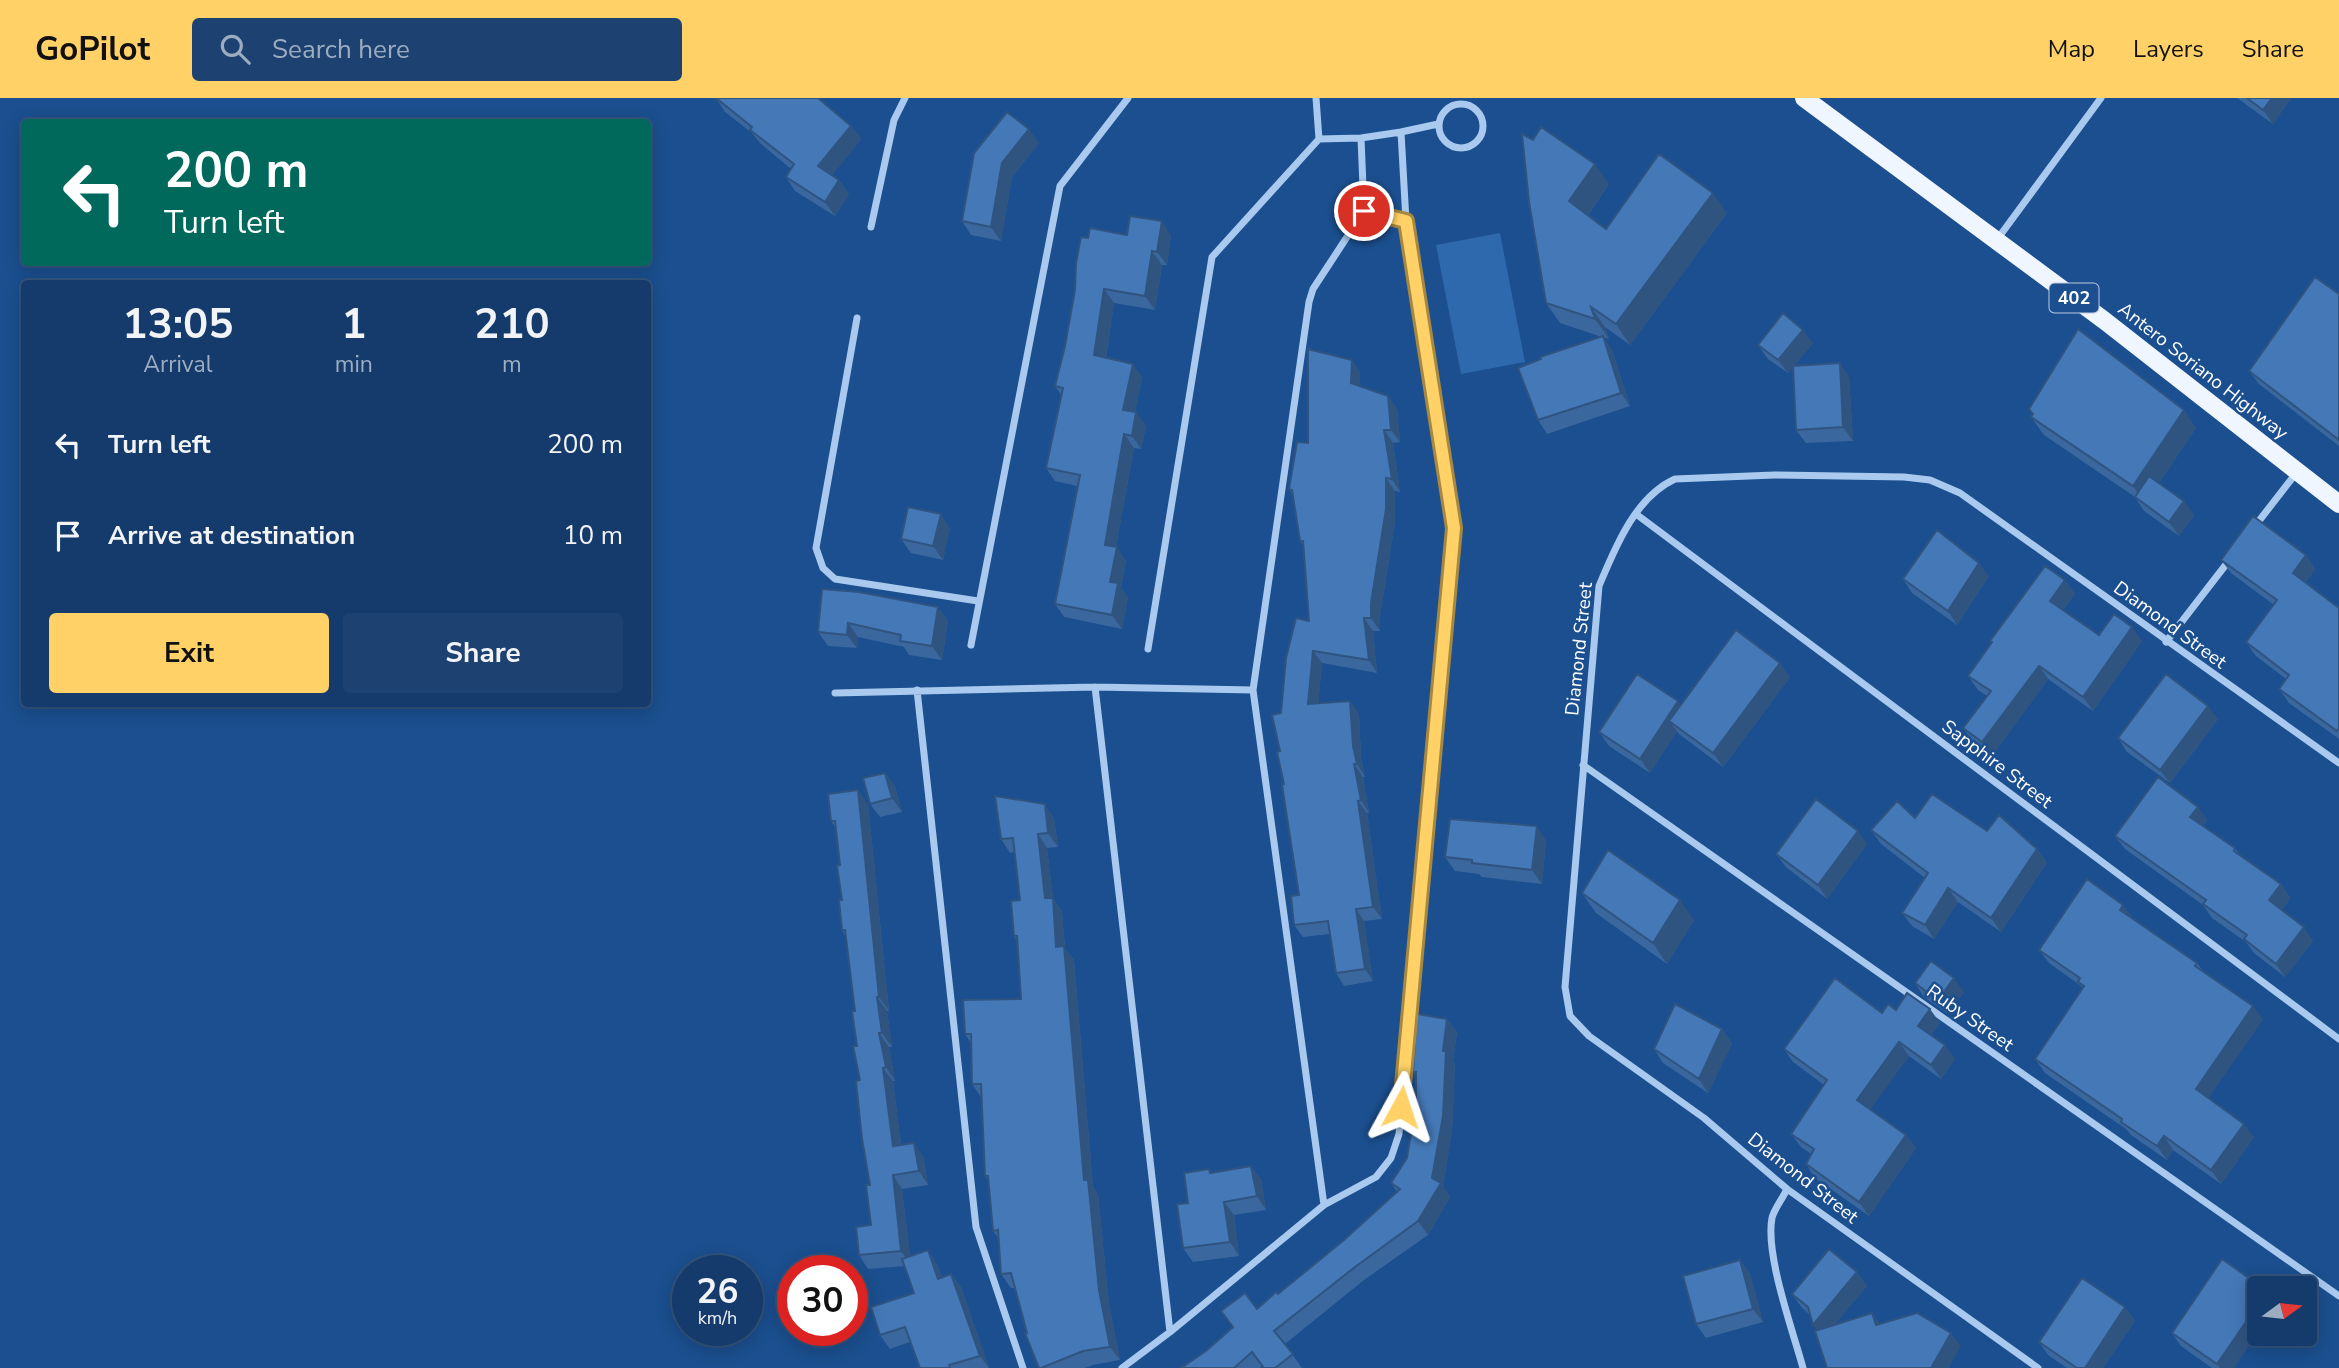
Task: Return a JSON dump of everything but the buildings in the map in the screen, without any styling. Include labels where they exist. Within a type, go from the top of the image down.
[{"type":"main road","name":"Antero Soriano Highway","points":[[1804,98],[2105,321],[2339,504]]},
{"type":"street","points":[[871,227],[894,120],[905,98]]},
{"type":"street","points":[[971,645],[1060,187],[1128,98]]},
{"type":"street","points":[[1147,649],[1212,257],[1319,139],[1316,98]]},
{"type":"street","points":[[1996,242],[2101,98]]},
{"type":"street","points":[[1458,101],[1475,109],[1481,116],[1483,126],[1481,136],[1474,144],[1454,148],[1445,142],[1438,124],[1441,115],[1458,101]]},
{"type":"street","points":[[1319,139],[1362,138],[1438,124]]},
{"type":"street","points":[[1122,1368],[1170,1332],[1324,1205],[1376,1177],[1391,1158],[1399,1135],[1454,528],[1406,221],[1401,132]]},
{"type":"street","points":[[1324,1205],[1253,690],[1309,302],[1313,289],[1364,211],[1362,138]]},
{"type":"street","points":[[1364,211],[1406,221]]},
{"type":"street","points":[[856,317],[816,548],[823,568],[835,579],[978,601]]},
{"type":"street","points":[[2248,535],[2297,471]]},
{"type":"street","name":"Diamond Street","points":[[2038,1368],[1787,1189],[1704,1118],[1589,1036],[1570,1016],[1565,987],[1599,586],[1614,550],[1636,514],[1661,486],[1675,479],[1859,475],[1930,480],[1960,493],[2339,763]]},
{"type":"street","name":"Sapphire Street","points":[[1636,514],[2339,1039]]},
{"type":"street","points":[[2166,642],[2240,546]]},
{"type":"street","points":[[835,693],[1094,687],[1253,690]]},
{"type":"street","points":[[1094,687],[1170,1332]]},
{"type":"street","points":[[917,690],[975,1227],[1023,1368]]},
{"type":"street","name":"Ruby Street","points":[[1584,765],[2339,1296]]},
{"type":"street","points":[[1787,1189],[1772,1217],[1773,1244],[1776,1272],[1803,1368]]},
{"type":"shaded area","points":[[1500,233],[1525,362],[1461,374],[1436,245]]},
{"type":"route","points":[[1364,211],[1406,221],[1454,528],[1401,1107]]}]
